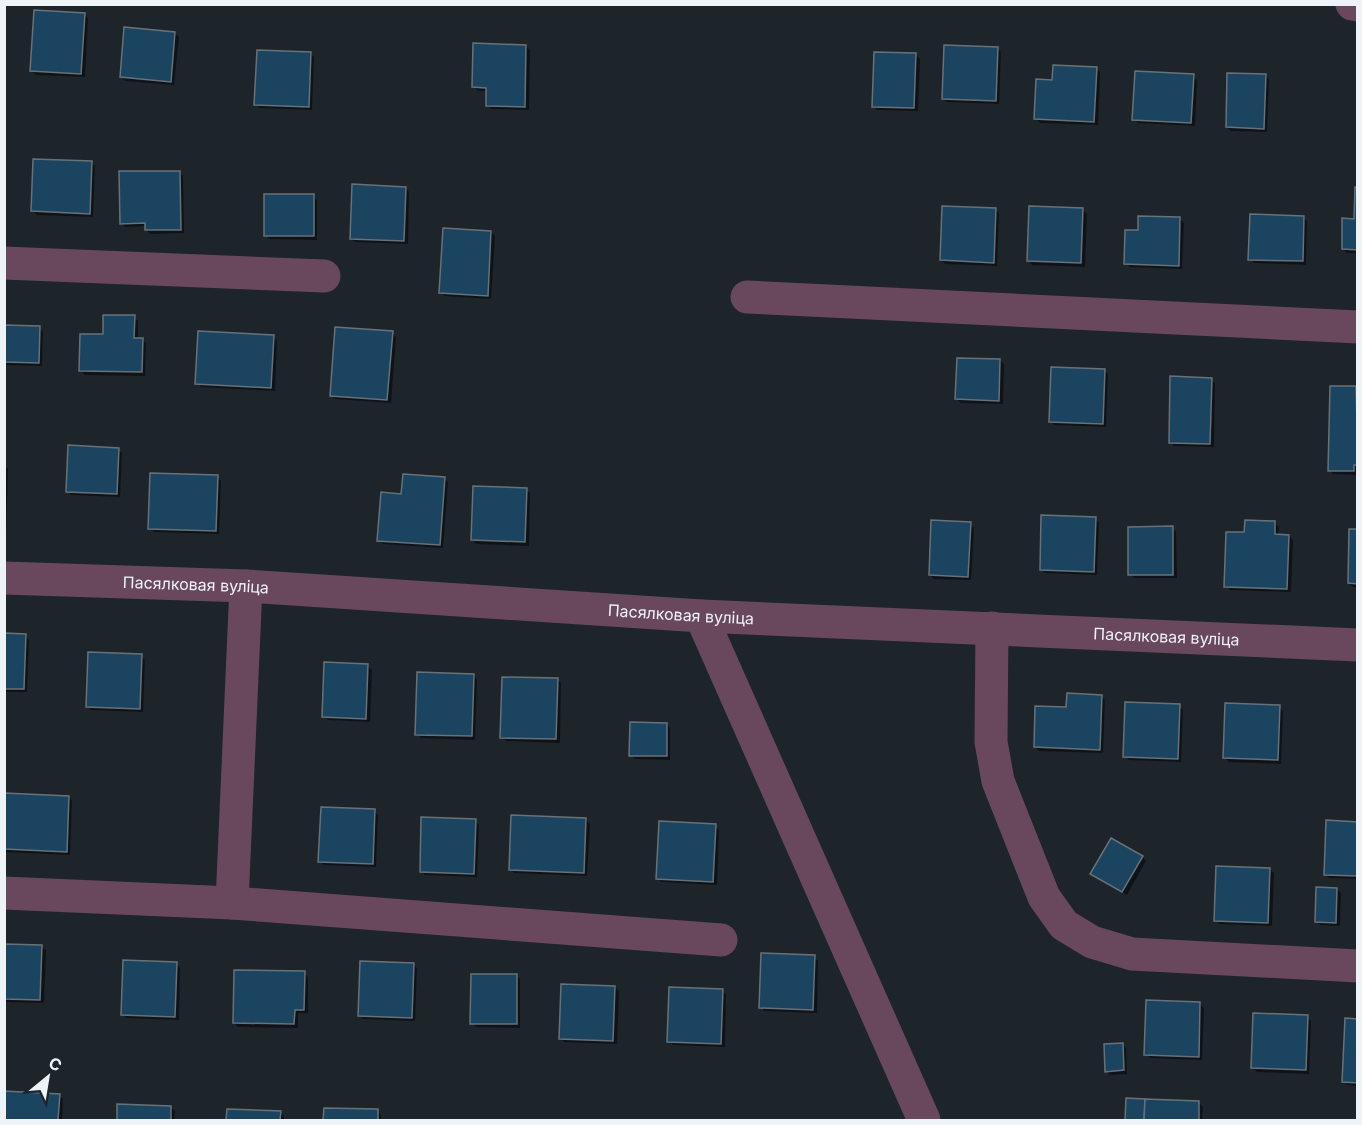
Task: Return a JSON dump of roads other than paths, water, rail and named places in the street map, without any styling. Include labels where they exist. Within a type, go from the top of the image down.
[{"type":"street","points":[[1352,4],[1358,5]]},
{"type":"street","points":[[4,263],[324,276]]},
{"type":"street","points":[[747,297],[1358,327]]},
{"type":"street","name":"Пасялковая вуліца","points":[[4,578],[246,586],[701,616],[1358,645]]},
{"type":"street","points":[[232,903],[246,586]]},
{"type":"street","points":[[701,616],[924,1120]]},
{"type":"street","points":[[992,628],[991,742],[998,781],[1044,897],[1064,925],[1092,942],[1132,954],[1358,966]]},
{"type":"street","points":[[4,893],[232,903],[721,940]]}]
